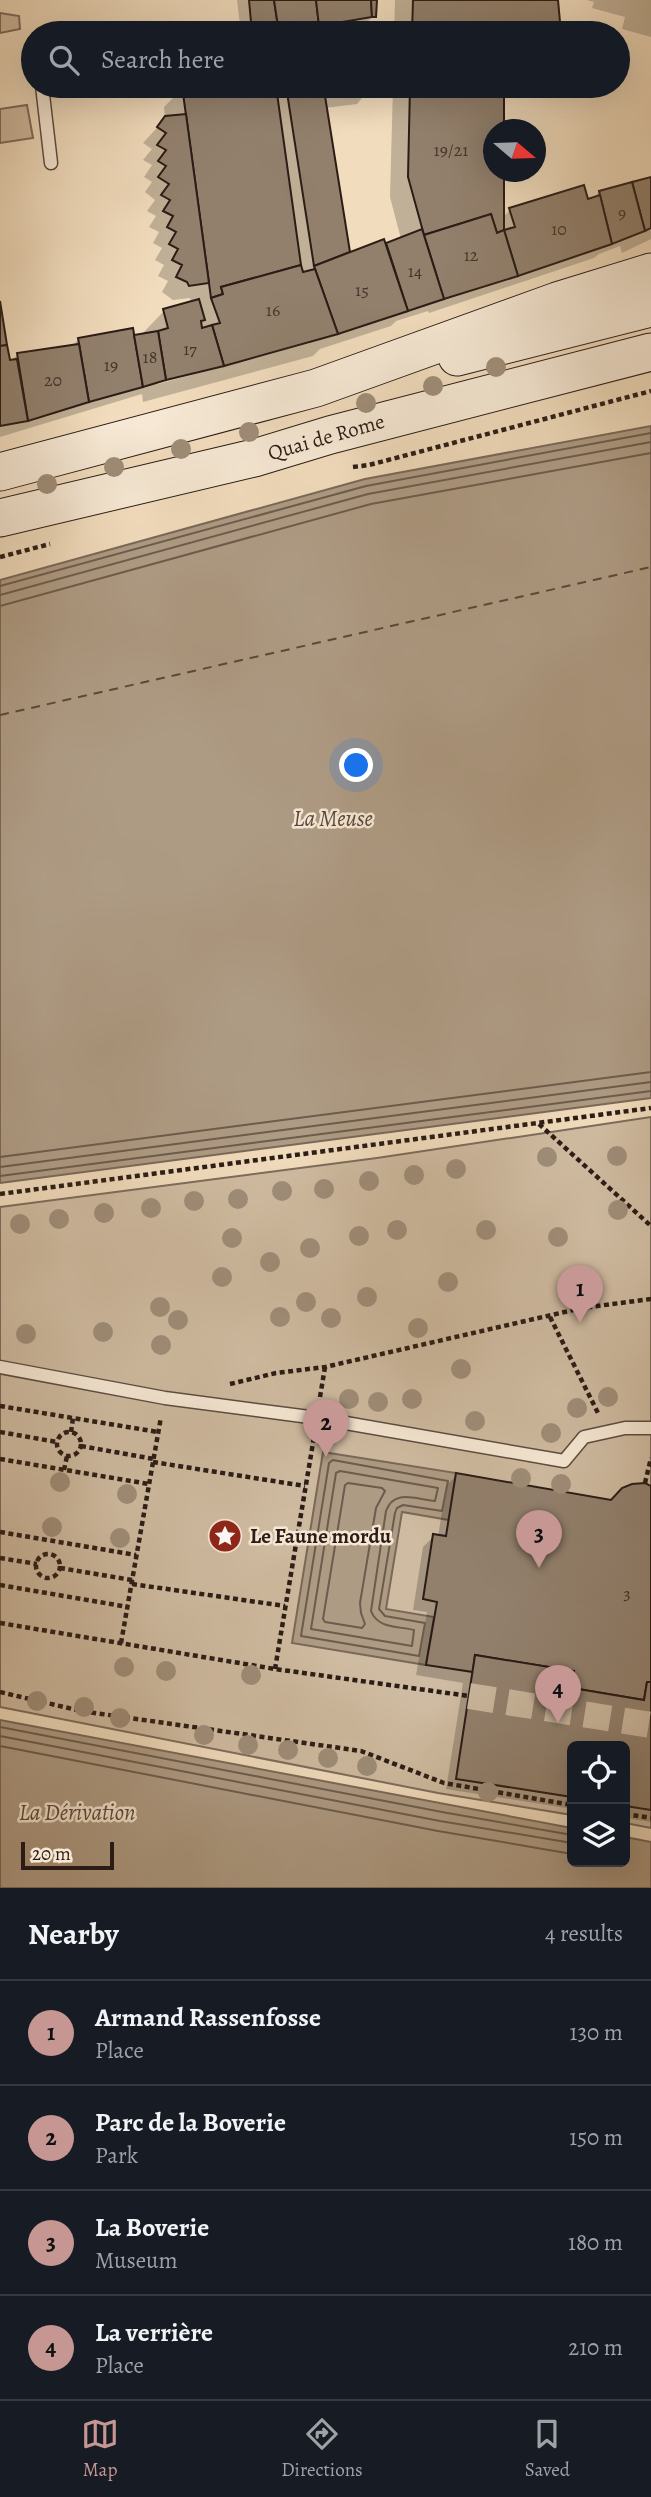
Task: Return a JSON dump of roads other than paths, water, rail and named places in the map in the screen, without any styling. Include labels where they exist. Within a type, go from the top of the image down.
[{"type":"main road","points":[[316,388],[556,301],[651,272]]},
{"type":"main road","points":[[0,472],[316,388],[498,348],[651,308]]},
{"type":"main road","name":"Quai de Rome","points":[[0,519],[254,458],[343,432],[651,352]]},
{"type":"lane","points":[[43,98],[51,163]]},
{"type":"lane","points":[[0,1367],[165,1398],[317,1418],[564,1461],[584,1437],[639,1426],[651,1428]]},
{"type":"water","name":"La Meuse","points":[[651,426],[651,1098],[0,1183],[0,580],[365,479]]},
{"type":"water","points":[[323,1452],[456,1473],[449,1520],[402,1512],[386,1609],[434,1617],[426,1665],[292,1643]]},
{"type":"water","name":"La Dérivation","points":[[0,1720],[567,1827],[567,1867],[630,1867],[630,1838],[651,1842],[651,1888],[0,1888]]},
{"type":"tunnel","points":[[469,1696],[651,1725]]},
{"type":"place","name":"Armand Rassenfosse","points":[[580,1323]]},
{"type":"place","name":"Parc de la Boverie","points":[[326,1457]]},
{"type":"place","name":"Le Faune mordu","points":[[225,1536]]},
{"type":"place","name":"La Boverie","points":[[539,1568]]},
{"type":"place","name":"La verrière","points":[[558,1723]]}]
